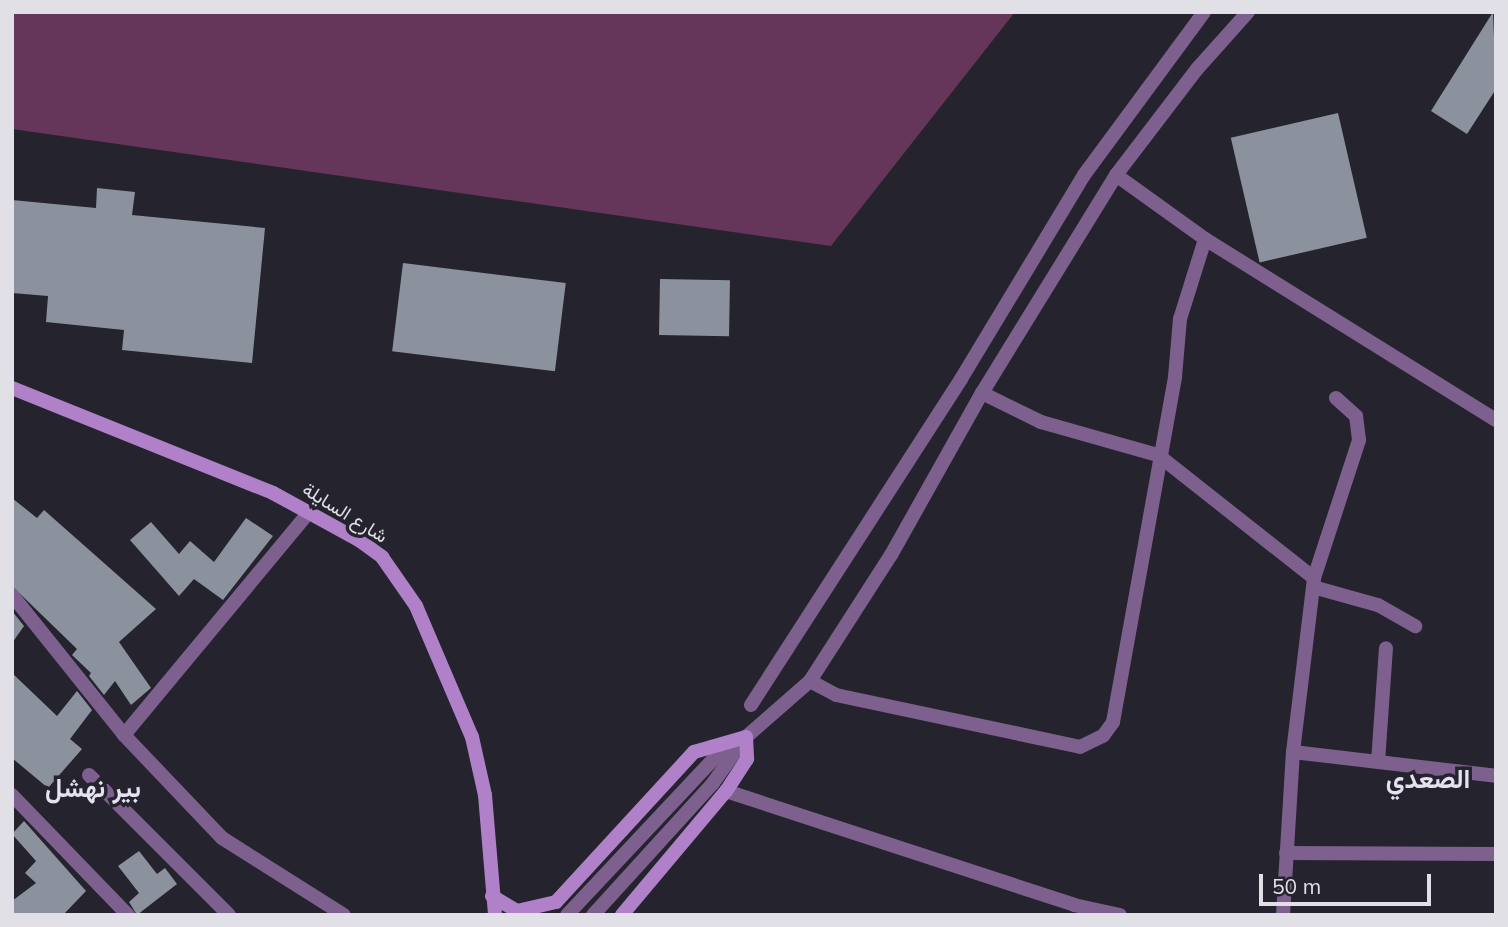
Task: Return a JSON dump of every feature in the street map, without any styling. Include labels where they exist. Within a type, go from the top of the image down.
[{"type":"main road","name":"شارع السايلة","points":[[12,388],[309,512],[382,557],[416,606],[480,764],[495,915]]},
{"type":"main road","points":[[484,915],[492,896],[517,911],[556,902],[694,752],[746,737],[747,759],[726,791],[622,915]]},
{"type":"street","points":[[751,705],[954,391],[1084,176],[1204,12]]},
{"type":"street","points":[[567,915],[725,756],[810,681],[891,555],[982,393],[1116,175],[1197,69],[1248,12]]},
{"type":"street","points":[[1116,175],[1205,239],[1496,420]]},
{"type":"street","points":[[810,681],[836,695],[1080,747],[1103,736],[1113,722],[1158,455],[1175,377],[1180,319],[1205,239]]},
{"type":"street","points":[[982,393],[1041,422],[1158,455],[1314,582],[1378,605],[1415,626]]},
{"type":"street","points":[[1283,915],[1293,752],[1314,582],[1359,440],[1356,416],[1336,398]]},
{"type":"street","points":[[124,735],[309,512]]},
{"type":"street","points":[[12,595],[124,735],[222,838],[344,915]]},
{"type":"street","points":[[1378,762],[1386,648]]},
{"type":"street","points":[[1293,752],[1496,776]]},
{"type":"street","points":[[593,915],[725,756]]},
{"type":"street","points":[[89,775],[229,915]]},
{"type":"street","points":[[726,791],[1073,910],[1120,915]]},
{"type":"street","points":[[12,795],[128,915]]},
{"type":"street","points":[[1286,853],[1496,854]]},
{"type":"shaded area","points":[[12,12],[1015,12],[831,246],[12,129]]},
{"type":"building","points":[[1493,12],[1496,89],[1467,134],[1431,111]]},
{"type":"building","points":[[1338,113],[1367,238],[1260,262],[1231,138]]},
{"type":"building","points":[[97,188],[135,192],[132,215],[265,228],[252,363],[122,350],[124,330],[46,322],[48,296],[12,293],[12,200],[96,208]]},
{"type":"building","points":[[403,263],[566,283],[555,371],[392,351]]},
{"type":"building","points":[[660,279],[730,280],[729,336],[659,335]]},
{"type":"building","points":[[12,498],[37,518],[44,510],[156,609],[119,642],[151,688],[131,705],[115,681],[104,695],[89,676],[91,673],[72,655],[77,649],[12,586]]},
{"type":"building","points":[[246,518],[273,536],[223,600],[194,579],[179,596],[130,540],[151,522],[179,554],[190,541],[214,562]]},
{"type":"building","points":[[12,611],[24,626],[12,643]]},
{"type":"building","points":[[12,673],[57,716],[77,691],[92,710],[70,739],[82,749],[48,788],[12,758]]},
{"type":"building","points":[[24,821],[86,891],[63,915],[12,915],[12,901],[36,883],[25,873],[36,861],[12,834]]},
{"type":"building","points":[[139,851],[157,874],[165,868],[177,884],[137,915],[129,902],[139,893],[118,866]]},
{"type":"district","name":"الصعدي","points":[[1428,779]]},
{"type":"district","name":"بير نهشل","points":[[93,788]]}]
